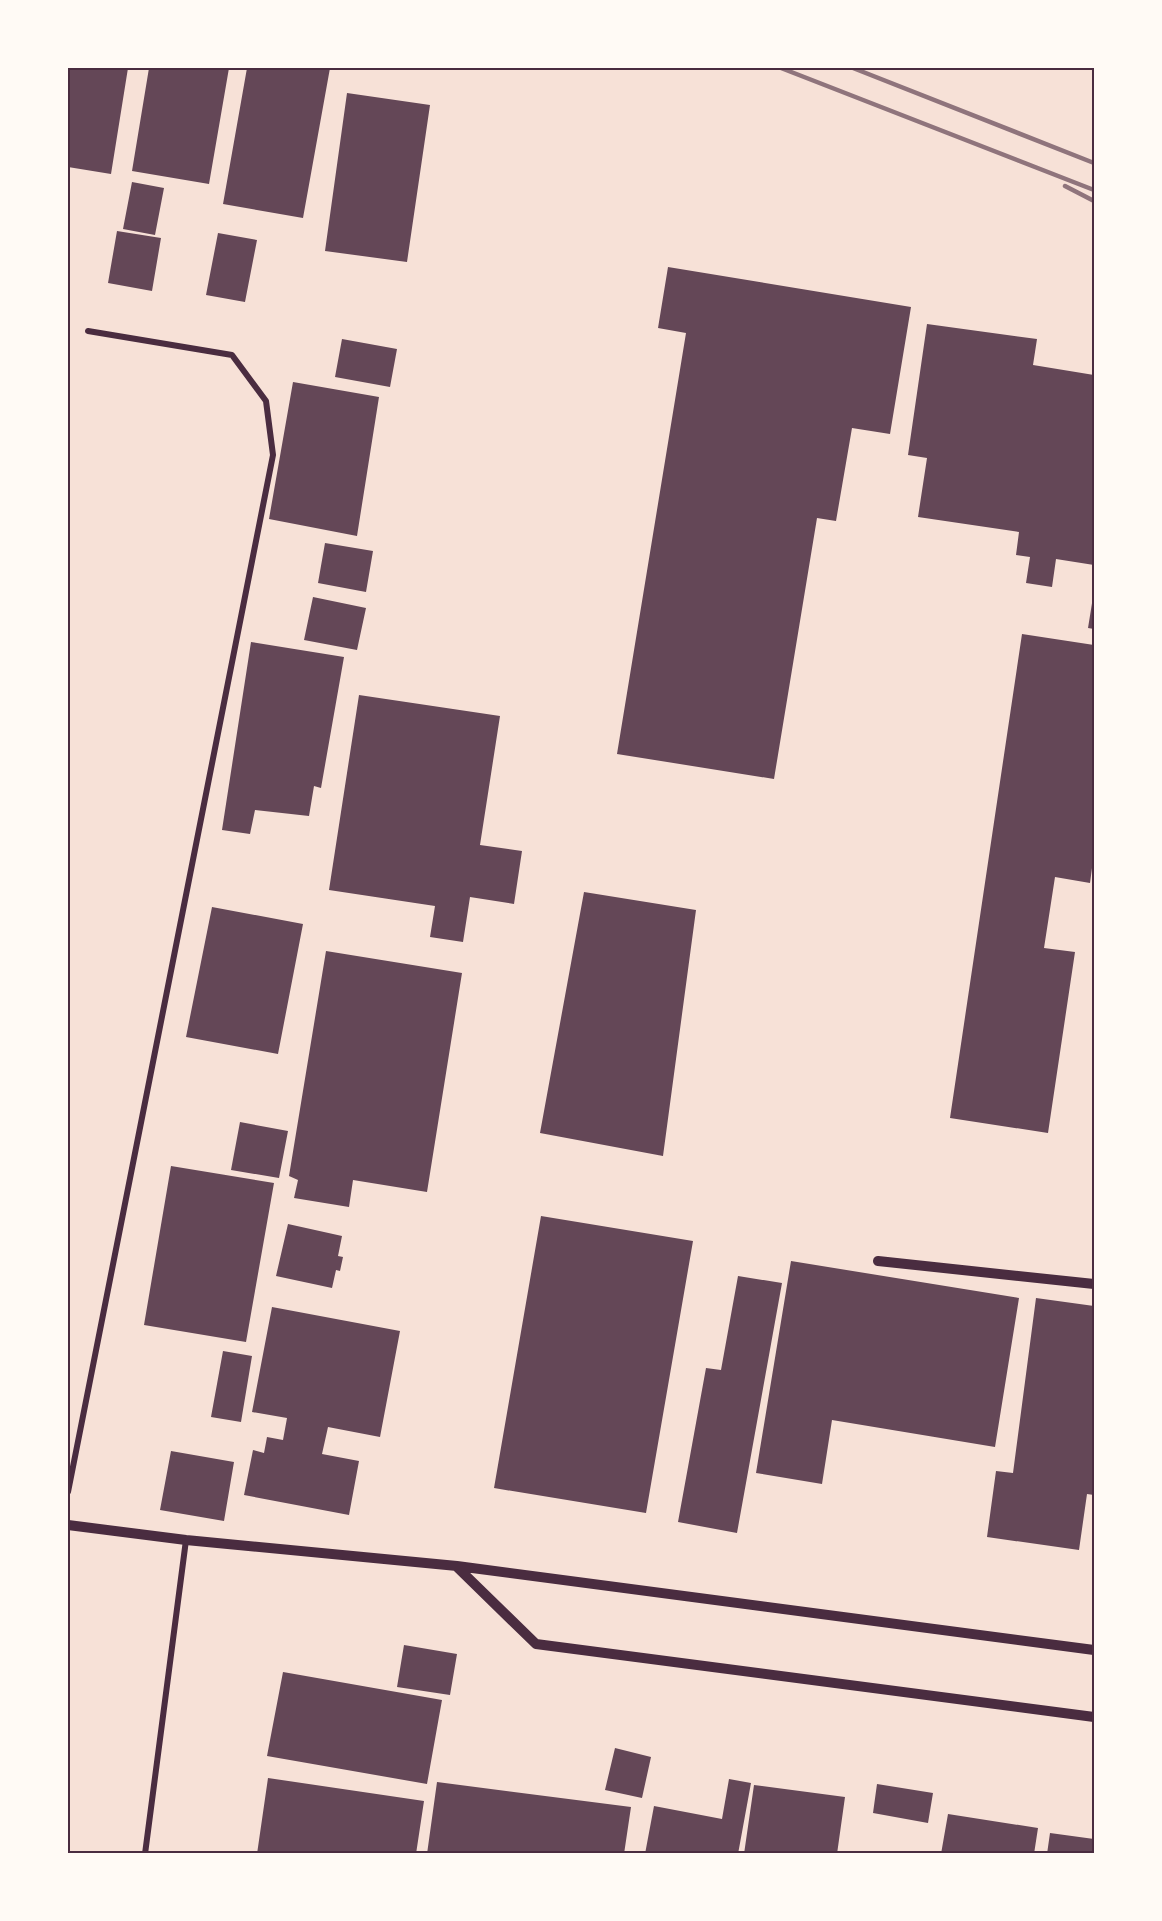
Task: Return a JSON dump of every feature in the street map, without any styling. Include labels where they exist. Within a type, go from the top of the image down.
[{"type":"street","points":[[68,1492],[273,456],[266,401],[232,355],[88,331]]},
{"type":"street","points":[[878,1261],[1095,1284]]},
{"type":"street","points":[[68,1525],[186,1540],[457,1566],[1095,1650]]},
{"type":"street","points":[[145,1854],[186,1540]]},
{"type":"street","points":[[457,1566],[536,1644],[1095,1717]]},
{"type":"building","points":[[68,68],[128,68],[111,174],[68,167]]},
{"type":"building","points":[[149,68],[229,68],[209,184],[132,171]]},
{"type":"building","points":[[247,68],[330,68],[303,218],[223,204]]},
{"type":"building","points":[[347,93],[430,105],[407,262],[325,251]]},
{"type":"building","points":[[132,182],[164,188],[155,235],[123,229]]},
{"type":"building","points":[[117,231],[161,238],[152,291],[108,283]]},
{"type":"building","points":[[218,233],[257,240],[245,302],[206,295]]},
{"type":"building","points":[[668,267],[911,307],[890,434],[852,428],[836,521],[817,518],[774,779],[617,754],[686,333],[658,328]]},
{"type":"building","points":[[927,324],[1037,339],[1033,365],[1094,375],[1094,565],[1056,559],[1052,587],[1026,583],[1030,557],[1016,555],[1019,532],[918,517],[927,458],[908,455]]},
{"type":"building","points":[[342,339],[397,349],[390,387],[335,377]]},
{"type":"building","points":[[293,382],[379,397],[357,536],[269,519]]},
{"type":"building","points":[[325,543],[373,551],[366,592],[318,583]]},
{"type":"building","points":[[313,597],[366,608],[357,650],[304,640]]},
{"type":"building","points":[[1094,597],[1094,629],[1088,628]]},
{"type":"building","points":[[1022,634],[1094,645],[1094,853],[1090,883],[1055,877],[1044,948],[1075,952],[1048,1133],[950,1118]]},
{"type":"building","points":[[251,642],[344,657],[321,788],[314,786],[309,816],[255,810],[250,834],[222,830]]},
{"type":"building","points":[[359,695],[500,716],[480,845],[522,851],[514,904],[470,897],[463,942],[430,937],[435,906],[329,890]]},
{"type":"building","points":[[584,892],[696,910],[663,1156],[540,1133]]},
{"type":"building","points":[[212,907],[303,924],[278,1054],[186,1037]]},
{"type":"building","points":[[326,951],[462,973],[427,1192],[353,1180],[349,1207],[294,1198],[298,1180],[289,1176]]},
{"type":"building","points":[[240,1122],[288,1131],[279,1178],[231,1170]]},
{"type":"building","points":[[171,1166],[274,1183],[246,1342],[144,1325]]},
{"type":"building","points":[[541,1216],[693,1241],[646,1513],[494,1488]]},
{"type":"building","points":[[288,1224],[342,1236],[338,1256],[343,1257],[340,1271],[336,1270],[332,1288],[276,1276]]},
{"type":"building","points":[[791,1261],[1019,1298],[995,1447],[832,1420],[822,1484],[756,1473]]},
{"type":"building","points":[[738,1276],[782,1283],[737,1533],[678,1522],[706,1368],[721,1370]]},
{"type":"building","points":[[1036,1298],[1094,1306],[1094,1495],[1087,1494],[1079,1550],[987,1537],[996,1471],[1013,1473]]},
{"type":"building","points":[[272,1307],[400,1331],[380,1437],[328,1427],[322,1454],[359,1461],[349,1515],[244,1495],[253,1450],[264,1453],[267,1437],[283,1440],[287,1418],[252,1412]]},
{"type":"building","points":[[223,1351],[252,1356],[241,1422],[211,1417]]},
{"type":"building","points":[[171,1451],[234,1462],[224,1521],[160,1510]]},
{"type":"building","points":[[404,1645],[457,1654],[450,1695],[397,1687]]},
{"type":"building","points":[[283,1672],[442,1700],[427,1784],[267,1756]]},
{"type":"building","points":[[615,1748],[651,1757],[642,1798],[605,1790]]},
{"type":"building","points":[[268,1778],[424,1801],[416,1854],[257,1854]]},
{"type":"building","points":[[729,1779],[751,1783],[738,1854],[645,1854],[654,1806],[722,1819]]},
{"type":"building","points":[[437,1782],[631,1807],[624,1854],[427,1854]]},
{"type":"building","points":[[877,1784],[933,1793],[928,1823],[873,1813]]},
{"type":"building","points":[[754,1785],[845,1797],[837,1854],[744,1854]]},
{"type":"building","points":[[948,1814],[1038,1828],[1034,1854],[941,1854]]},
{"type":"building","points":[[1050,1833],[1094,1839],[1094,1854],[1047,1854]]},
{"type":"railway","points":[[781,68],[1094,190]]},
{"type":"railway","points":[[853,68],[1094,163]]},
{"type":"railway","points":[[1065,186],[1094,201]]}]
